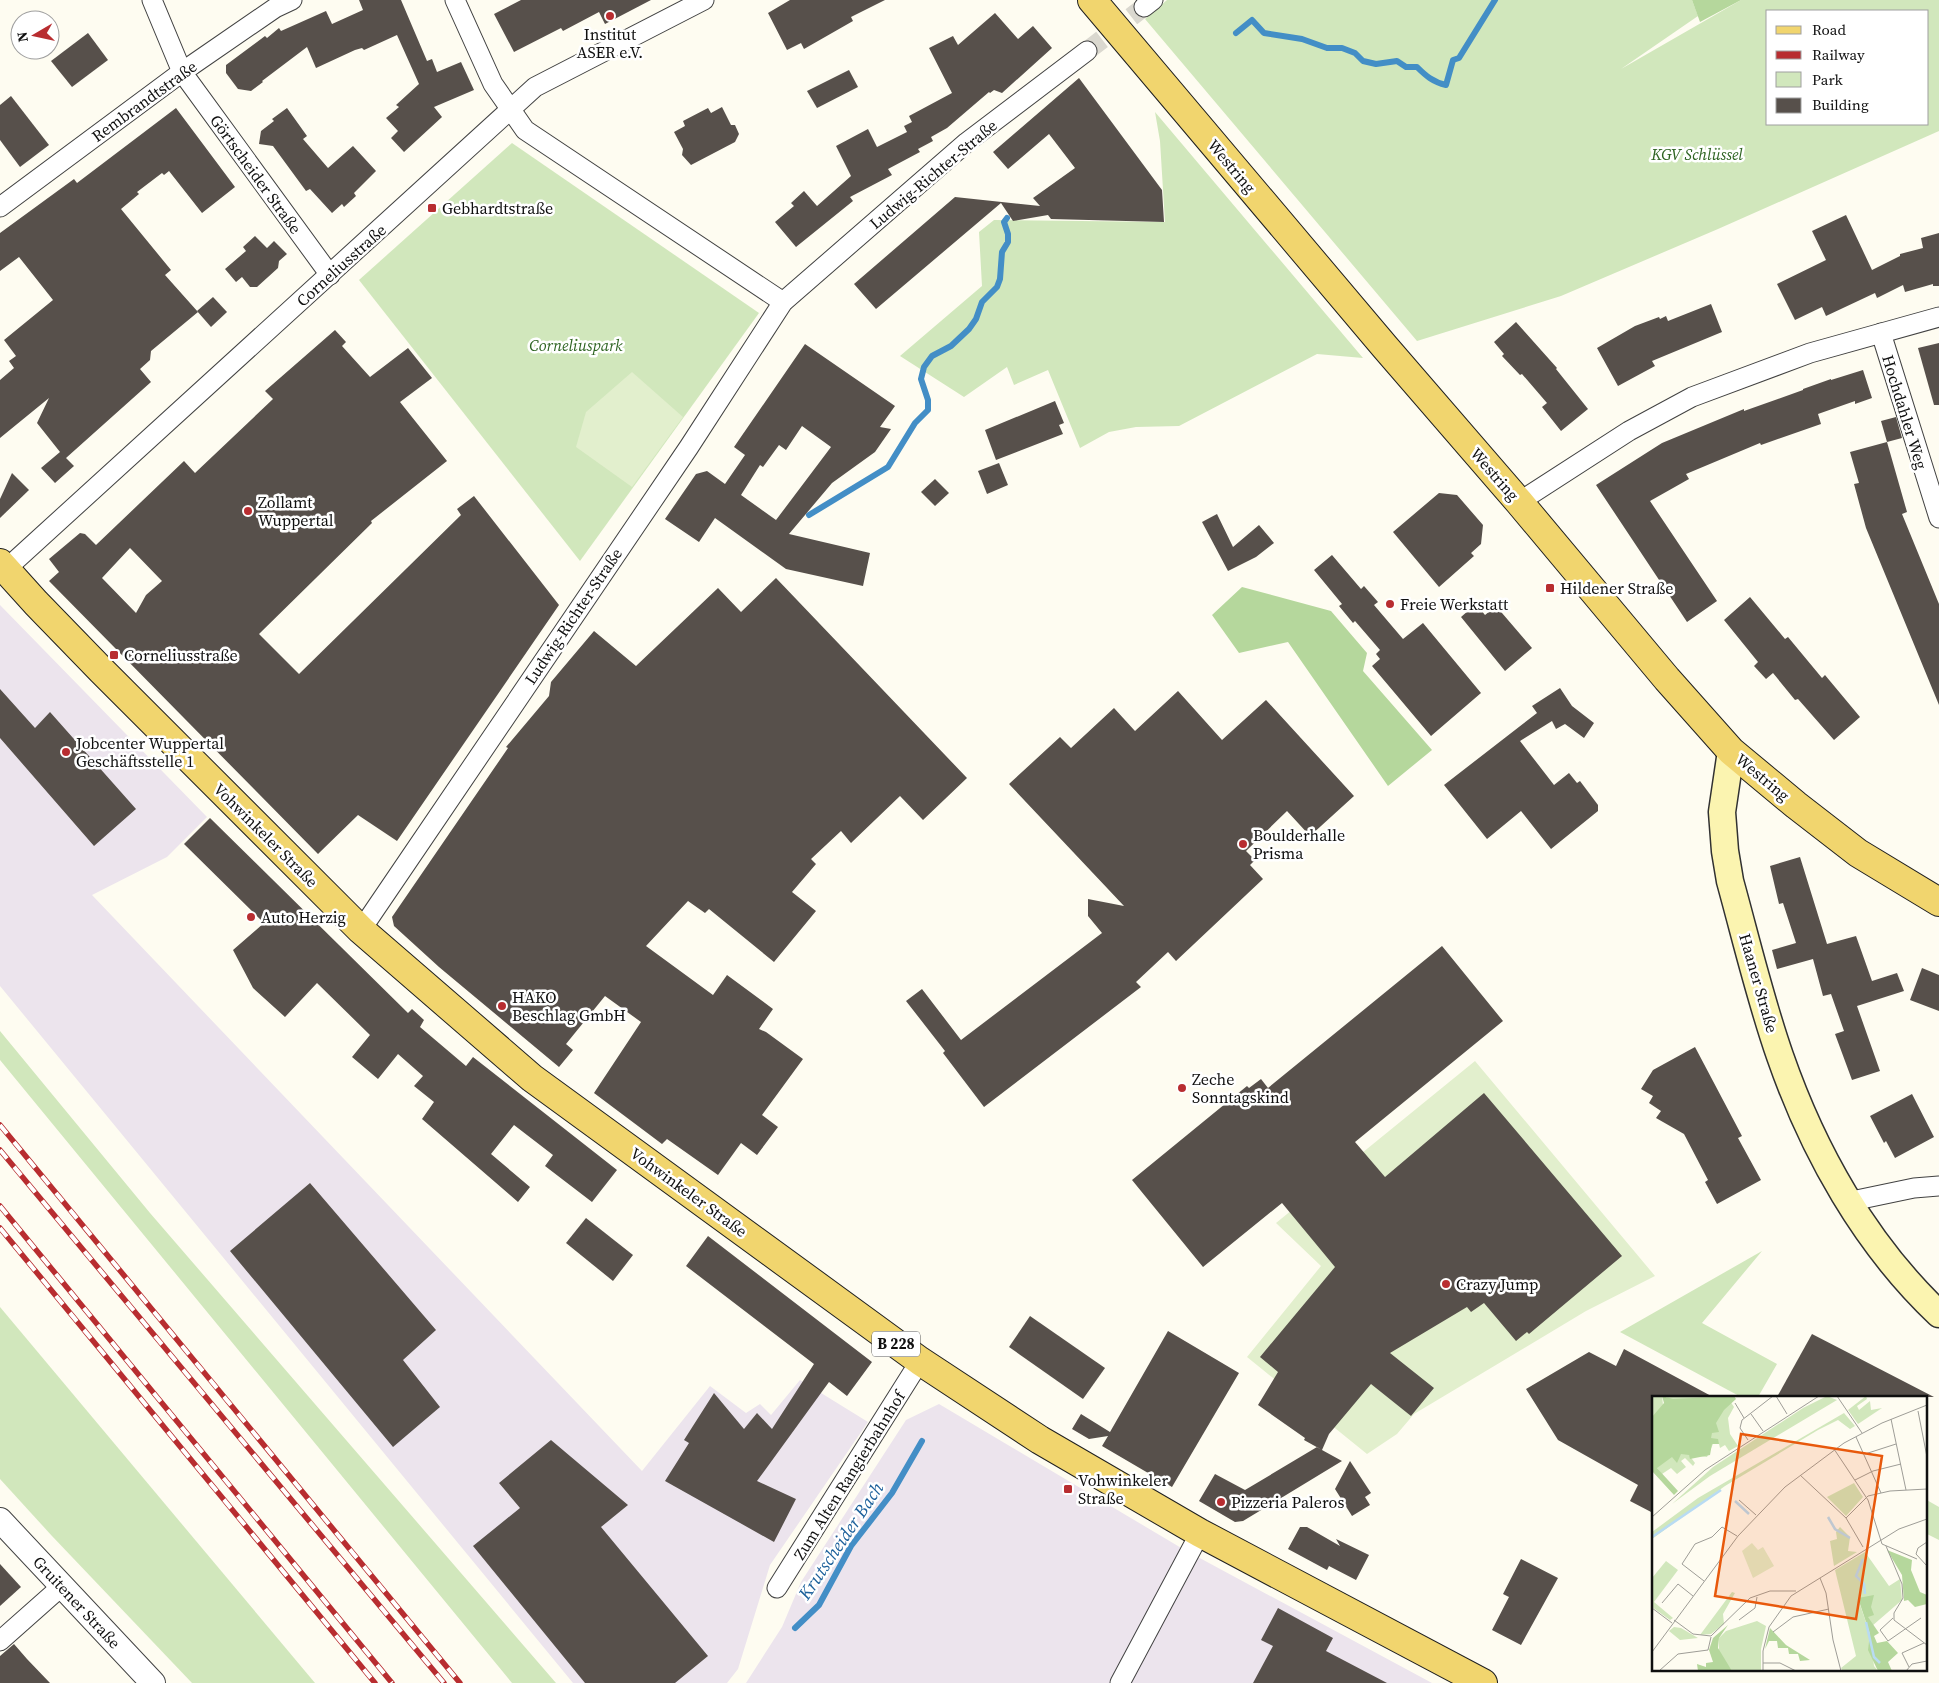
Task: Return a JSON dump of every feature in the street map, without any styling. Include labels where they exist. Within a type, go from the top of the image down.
[{"type":"main road","name":"Westring","points":[[1092,0],[1385,347],[1520,502],[1667,679],[1731,751],[1858,853],[1939,902]]},
{"type":"main road","name":"Vohwinkeler Straße","points":[[3,567],[102,671],[361,930],[532,1078],[920,1361],[1040,1440],[1200,1533],[1482,1683]]},
{"type":"main road","name":"Haaner Straße","points":[[1731,751],[1722,812],[1725,851],[1730,881],[1780,1055],[1804,1117],[1847,1202],[1898,1270],[1939,1314]]},
{"type":"street","name":"Görtscheider Straße","points":[[152,0],[182,72],[330,275]]},
{"type":"street","name":"Rembrandtstraße","points":[[2,203],[182,72],[275,8],[292,0]]},
{"type":"street","points":[[454,0],[493,84],[525,130],[784,302]]},
{"type":"street","name":"Corneliusstraße","points":[[3,567],[330,275],[535,87],[704,0]]},
{"type":"street","name":"Ludwig-Richter-Straße","points":[[361,930],[689,446],[784,302],[967,142],[1087,51]]},
{"type":"street","points":[[1520,502],[1630,431],[1692,397],[1810,353],[1939,317]]},
{"type":"street","name":"Hochdahler Weg","points":[[1881,333],[1939,518]]},
{"type":"street","points":[[1847,1202],[1914,1188],[1939,1186]]},
{"type":"street","name":"Zum Alten Rangierbahnhof","points":[[777,1588],[920,1361]]},
{"type":"street","name":"Gruitener Straße","points":[[0,1520],[153,1683]]},
{"type":"street","points":[[1120,1683],[1200,1533]]},
{"type":"street","points":[[0,1641],[62,1586]]},
{"type":"shaded area","points":[[0,605],[207,817],[167,857],[92,895],[642,1471],[710,1386],[746,1413],[760,1404],[771,1415],[800,1380],[868,1422],[770,1565],[738,1669],[727,1683],[573,1683],[0,986]]},
{"type":"shaded area","points":[[939,1404],[1183,1549],[1432,1683],[746,1683],[782,1627],[801,1582],[906,1420]]},
{"type":"green space","name":"KGV Schlüssel","points":[[1167,0],[1692,0],[1698,16],[1621,69],[1741,0],[1939,0],[1939,131],[1561,296],[1417,341],[1145,19]]},
{"type":"green space","points":[[1692,0],[1741,0],[1700,22]]},
{"type":"green space","points":[[1155,112],[1363,358],[1317,354],[1179,426],[1136,427],[1109,432],[1080,448],[1048,370],[1014,385],[1007,367],[964,397],[900,356],[982,286],[979,232],[994,220],[1165,222],[1160,141]]},
{"type":"green space","name":"Corneliuspark","points":[[512,143],[759,313],[580,561],[359,280]]},
{"type":"green space","points":[[632,372],[683,417],[632,487],[576,447],[586,412]]},
{"type":"green space","points":[[1242,587],[1331,611],[1367,653],[1363,671],[1432,750],[1388,786],[1288,642],[1239,653],[1212,615]]},
{"type":"green space","points":[[0,1031],[150,1213],[556,1683],[512,1683],[0,1060]]},
{"type":"green space","points":[[1475,1061],[1655,1276],[1586,1311],[1414,1414],[1397,1434],[1367,1454],[1247,1357],[1321,1266],[1276,1223]]},
{"type":"green space","points":[[1762,1251],[1702,1323],[1777,1364],[1759,1396],[1739,1396],[1620,1332]]},
{"type":"green space","points":[[0,1307],[315,1683],[192,1683],[0,1479]]},
{"type":"green space","points":[[1926,1500],[1939,1507],[1939,1540],[1926,1534]]},
{"type":"building","points":[[359,0],[401,0],[427,61],[432,59],[437,72],[461,62],[474,90],[434,107],[442,117],[404,152],[391,138],[398,131],[386,118],[399,107],[396,105],[419,84],[397,35],[364,50],[362,48],[355,50],[316,68],[307,47],[251,91],[238,89],[226,73],[226,65],[279,28],[281,31],[326,11],[332,24],[363,10]]},
{"type":"building","points":[[521,0],[651,0],[605,24],[599,12],[563,31],[561,28],[514,52],[494,14]]},
{"type":"building","points":[[790,0],[885,0],[851,17],[853,21],[804,49],[801,43],[787,50],[768,13]]},
{"type":"building","points":[[995,13],[1018,39],[1033,26],[1052,48],[1002,93],[994,90],[989,92],[947,128],[931,137],[933,141],[918,149],[920,152],[888,169],[892,175],[850,197],[853,201],[796,247],[775,222],[794,206],[791,203],[804,191],[817,206],[851,176],[836,146],[868,129],[877,147],[907,132],[904,126],[912,122],[909,116],[952,93],[929,48],[953,36],[958,45]]},
{"type":"building","points":[[88,33],[108,60],[72,87],[51,61],[60,60],[60,54]]},
{"type":"building","points":[[849,70],[858,87],[817,108],[807,91]]},
{"type":"building","points":[[1079,78],[1162,190],[1164,222],[1051,219],[1048,215],[1013,221],[1001,203],[876,309],[854,284],[955,197],[1040,206],[1033,198],[1075,168],[1049,134],[1008,169],[993,152]]},
{"type":"building","points":[[11,96],[49,145],[20,167],[0,140],[0,105]]},
{"type":"building","points":[[722,107],[731,125],[735,125],[739,134],[735,142],[691,165],[682,155],[683,149],[674,132],[685,126],[683,121],[708,108],[711,113]]},
{"type":"building","points":[[176,108],[235,187],[202,213],[169,171],[164,175],[162,173],[137,192],[139,194],[121,209],[171,270],[165,275],[198,312],[151,351],[150,360],[140,369],[151,382],[66,458],[74,466],[55,483],[41,468],[60,452],[37,423],[49,398],[0,438],[0,380],[14,368],[9,361],[16,356],[4,340],[53,300],[19,257],[0,271],[0,233],[74,179],[77,183]]},
{"type":"building","points":[[287,108],[307,136],[303,139],[328,168],[353,146],[376,171],[354,193],[356,196],[344,207],[342,204],[332,213],[310,189],[306,191],[273,146],[259,144],[261,131],[274,121],[272,119]]},
{"type":"building","points":[[1846,215],[1872,270],[1900,256],[1900,254],[1923,248],[1921,238],[1939,233],[1939,286],[1933,286],[1933,284],[1905,292],[1903,285],[1877,298],[1875,293],[1826,316],[1822,307],[1795,320],[1777,284],[1826,260],[1812,231]]},
{"type":"building","points":[[255,236],[267,248],[274,241],[287,254],[279,261],[278,268],[257,287],[250,287],[242,277],[236,282],[225,269],[246,251],[243,247]]},
{"type":"building","points":[[213,297],[227,312],[211,327],[197,311]]},
{"type":"building","points":[[1711,304],[1722,332],[1652,361],[1655,366],[1618,386],[1597,348],[1635,326],[1659,317],[1660,319],[1666,316],[1668,321]]},
{"type":"building","points":[[1516,322],[1557,368],[1588,409],[1561,431],[1542,407],[1547,403],[1522,374],[1520,375],[1502,356],[1504,354],[1494,342]]},
{"type":"building","points":[[335,330],[346,342],[342,346],[370,377],[408,348],[432,378],[400,402],[447,461],[371,521],[372,523],[259,634],[299,674],[461,515],[457,509],[474,496],[559,605],[397,841],[358,815],[318,854],[49,581],[59,572],[49,559],[80,533],[85,534],[96,545],[184,461],[195,473],[273,399],[265,391]],"holes":[[[130,548],[162,581],[146,595],[136,613],[102,578]]]},
{"type":"building","points":[[1939,343],[1939,405],[1934,405],[1918,348]]},
{"type":"building","points":[[805,344],[895,406],[880,427],[891,429],[875,452],[832,483],[789,534],[870,553],[863,586],[786,569],[715,518],[699,542],[665,519],[696,474],[707,471],[725,484],[745,455],[734,447]],"holes":[[[802,426],[831,447],[776,520],[741,495],[760,465],[763,467],[779,445],[786,450]]]},
{"type":"building","points":[[1863,370],[1872,398],[1855,404],[1855,401],[1818,414],[1821,424],[1761,445],[1760,443],[1686,474],[1689,479],[1650,501],[1717,601],[1687,622],[1596,485],[1662,443],[1744,409],[1744,411],[1831,379]]},
{"type":"building","points":[[1055,401],[1064,423],[1059,425],[1063,434],[996,460],[985,430]]},
{"type":"building","points":[[1896,417],[1902,438],[1887,442],[1881,421]]},
{"type":"building","points":[[1887,442],[1907,512],[1902,514],[1939,604],[1939,705],[1866,528],[1854,484],[1859,483],[1850,452]]},
{"type":"building","points":[[999,463],[1008,485],[987,494],[978,471]]},
{"type":"building","points":[[12,473],[29,490],[0,518],[0,499]]},
{"type":"building","points":[[935,479],[949,493],[935,506],[921,492]]},
{"type":"building","points":[[1439,493],[1457,495],[1483,525],[1481,544],[1471,553],[1474,556],[1439,587],[1393,532]]},
{"type":"building","points":[[1217,514],[1233,547],[1259,525],[1274,543],[1256,557],[1228,571],[1202,522]]},
{"type":"building","points":[[1332,555],[1361,589],[1364,586],[1378,602],[1374,605],[1403,639],[1423,623],[1481,693],[1431,736],[1372,666],[1380,659],[1376,654],[1380,650],[1355,621],[1353,623],[1339,606],[1342,604],[1314,570]]},
{"type":"building","points":[[776,578],[967,778],[923,820],[900,796],[851,843],[841,831],[811,859],[816,864],[792,892],[816,911],[774,962],[709,909],[705,913],[688,901],[646,946],[713,995],[727,975],[773,1009],[759,1029],[803,1059],[762,1115],[778,1127],[757,1155],[741,1143],[718,1175],[667,1139],[662,1144],[594,1093],[641,1022],[605,996],[566,1044],[573,1050],[559,1067],[439,967],[394,926],[392,917],[508,748],[506,747],[549,696],[551,682],[594,631],[636,666],[718,588],[741,612]]},
{"type":"building","points":[[1750,597],[1785,639],[1788,637],[1822,678],[1825,675],[1860,717],[1834,740],[1798,699],[1795,700],[1773,673],[1766,679],[1754,666],[1758,662],[1724,620]]},
{"type":"building","points":[[1476,604],[1485,615],[1496,606],[1532,648],[1505,671],[1461,617]]},
{"type":"building","points":[[1560,688],[1572,706],[1594,723],[1584,738],[1565,724],[1556,729],[1552,721],[1520,741],[1554,785],[1569,773],[1577,783],[1580,781],[1598,805],[1598,811],[1551,849],[1521,811],[1487,839],[1444,785],[1537,713],[1532,706]]},
{"type":"building","points":[[0,689],[35,728],[50,712],[136,809],[94,846],[0,738]]},
{"type":"building","points":[[1178,691],[1222,740],[1266,700],[1354,796],[1310,836],[1287,811],[1246,851],[1255,860],[1250,865],[1263,879],[1176,961],[1168,952],[1136,982],[1141,987],[984,1107],[943,1053],[945,1051],[906,1001],[922,989],[961,1040],[1102,933],[1088,916],[1088,899],[1124,906],[1009,784],[1060,737],[1071,748],[1114,708],[1135,731]]},
{"type":"building","points":[[210,818],[408,1013],[412,1009],[424,1020],[420,1027],[466,1066],[473,1057],[617,1170],[592,1202],[545,1166],[553,1155],[514,1125],[491,1154],[530,1187],[518,1202],[422,1119],[434,1102],[414,1086],[423,1076],[398,1054],[378,1079],[352,1057],[370,1035],[317,983],[285,1017],[253,988],[233,950],[264,923],[184,844]]},
{"type":"building","points":[[1800,857],[1827,944],[1856,936],[1872,981],[1897,973],[1904,991],[1857,1006],[1880,1071],[1852,1080],[1835,1034],[1844,1031],[1831,994],[1823,996],[1813,959],[1777,969],[1772,950],[1796,943],[1783,903],[1779,904],[1770,866]]},
{"type":"building","points":[[1442,946],[1503,1021],[1355,1142],[1385,1177],[1484,1093],[1622,1256],[1529,1334],[1527,1332],[1516,1341],[1484,1303],[1471,1312],[1467,1307],[1390,1353],[1434,1388],[1411,1416],[1371,1384],[1329,1434],[1322,1450],[1342,1461],[1243,1521],[1235,1522],[1199,1501],[1215,1474],[1245,1490],[1317,1447],[1304,1440],[1305,1438],[1258,1405],[1278,1372],[1260,1357],[1335,1267],[1282,1203],[1203,1267],[1132,1180],[1247,1086],[1249,1088],[1261,1079],[1268,1088]]},
{"type":"building","points":[[1922,968],[1939,975],[1939,1011],[1910,1000]]},
{"type":"building","points":[[1695,1047],[1742,1136],[1738,1138],[1761,1180],[1717,1204],[1705,1182],[1708,1180],[1684,1134],[1656,1118],[1661,1111],[1649,1103],[1653,1096],[1641,1089],[1653,1070]]},
{"type":"building","points":[[1912,1094],[1934,1137],[1895,1158],[1886,1141],[1884,1143],[1870,1116]]},
{"type":"building","points":[[310,1183],[436,1330],[403,1360],[440,1407],[393,1447],[230,1251]]},
{"type":"building","points":[[586,1218],[633,1255],[613,1281],[566,1243]]},
{"type":"building","points":[[708,1236],[872,1362],[847,1396],[829,1382],[757,1481],[796,1499],[774,1542],[665,1481],[689,1443],[684,1440],[714,1393],[744,1429],[757,1413],[772,1429],[814,1364],[686,1266]]},
{"type":"building","points":[[1030,1316],[1105,1368],[1083,1399],[1009,1347]]},
{"type":"building","points":[[1168,1331],[1239,1373],[1172,1487],[1102,1446],[1108,1436],[1089,1439],[1072,1429],[1081,1414],[1110,1432]]},
{"type":"building","points":[[1812,1334],[1934,1397],[1926,1396],[1778,1396]]},
{"type":"building","points":[[1624,1349],[1711,1396],[1652,1396],[1652,1512],[1630,1501],[1638,1485],[1558,1440],[1526,1389],[1589,1352],[1616,1366]]},
{"type":"building","points":[[551,1440],[628,1505],[601,1527],[708,1656],[675,1683],[585,1683],[473,1546],[520,1508],[499,1483]]},
{"type":"building","points":[[1350,1461],[1371,1493],[1365,1497],[1370,1505],[1352,1516],[1335,1489]]},
{"type":"building","points":[[1300,1527],[1307,1527],[1340,1546],[1336,1539],[1369,1555],[1356,1580],[1329,1566],[1327,1570],[1288,1549]]},
{"type":"building","points":[[1521,1559],[1558,1578],[1521,1645],[1492,1630],[1509,1597],[1503,1594]]},
{"type":"building","points":[[0,1564],[21,1587],[0,1606]]},
{"type":"building","points":[[1278,1608],[1333,1638],[1326,1651],[1387,1683],[1253,1683],[1273,1646],[1261,1640]]},
{"type":"building","points":[[14,1644],[50,1683],[0,1683],[0,1656]]},
{"type":"waterway","name":"Krutscheider Bach","points":[[1236,33],[1252,20],[1264,33],[1302,39],[1327,48],[1342,48],[1355,53],[1363,61],[1376,64],[1397,61],[1406,67],[1417,67],[1430,78],[1446,85],[1453,60],[1459,58],[1495,0]]},
{"type":"waterway","name":"Krutscheider Bach","points":[[809,515],[888,467],[915,423],[928,410],[928,400],[921,379],[924,367],[932,356],[951,346],[969,329],[976,319],[982,302],[997,287],[1000,279],[1002,252],[1008,242],[1008,234],[1004,222],[1007,218]]},
{"type":"waterway","name":"Krutscheider Bach","points":[[795,1628],[819,1605],[851,1546],[892,1493],[922,1441]]},
{"type":"tunnel","points":[[1087,51],[1144,7]]},
{"type":"railway","points":[[0,1125],[460,1683]]},
{"type":"railway","points":[[0,1150],[444,1683]]},
{"type":"railway","points":[[0,1206],[392,1683]]},
{"type":"railway","points":[[0,1228],[375,1683]]},
{"type":"place","name":"Institut ASER e.V.","points":[[610,16]]},
{"type":"place","name":"Gebhardtstraße","points":[[432,208]]},
{"type":"place","name":"Zollamt Wuppertal","points":[[248,511]]},
{"type":"place","name":"Hildener Straße","points":[[1550,588]]},
{"type":"place","name":"Freie Werkstatt","points":[[1390,604]]},
{"type":"place","name":"Corneliusstraße","points":[[114,655]]},
{"type":"place","name":"Jobcenter Wuppertal Geschäftsstelle 1","points":[[66,752]]},
{"type":"place","name":"Boulderhalle Prisma","points":[[1243,844]]},
{"type":"place","name":"Auto Herzig","points":[[251,917]]},
{"type":"place","name":"HAKO Beschlag GmbH","points":[[502,1006]]},
{"type":"place","name":"Zeche Sonntagskind","points":[[1182,1088]]},
{"type":"place","name":"Crazy Jump","points":[[1446,1284]]},
{"type":"place","name":"Vohwinkeler Straße","points":[[1068,1489]]},
{"type":"place","name":"Pizzeria Paleros","points":[[1221,1502]]}]
